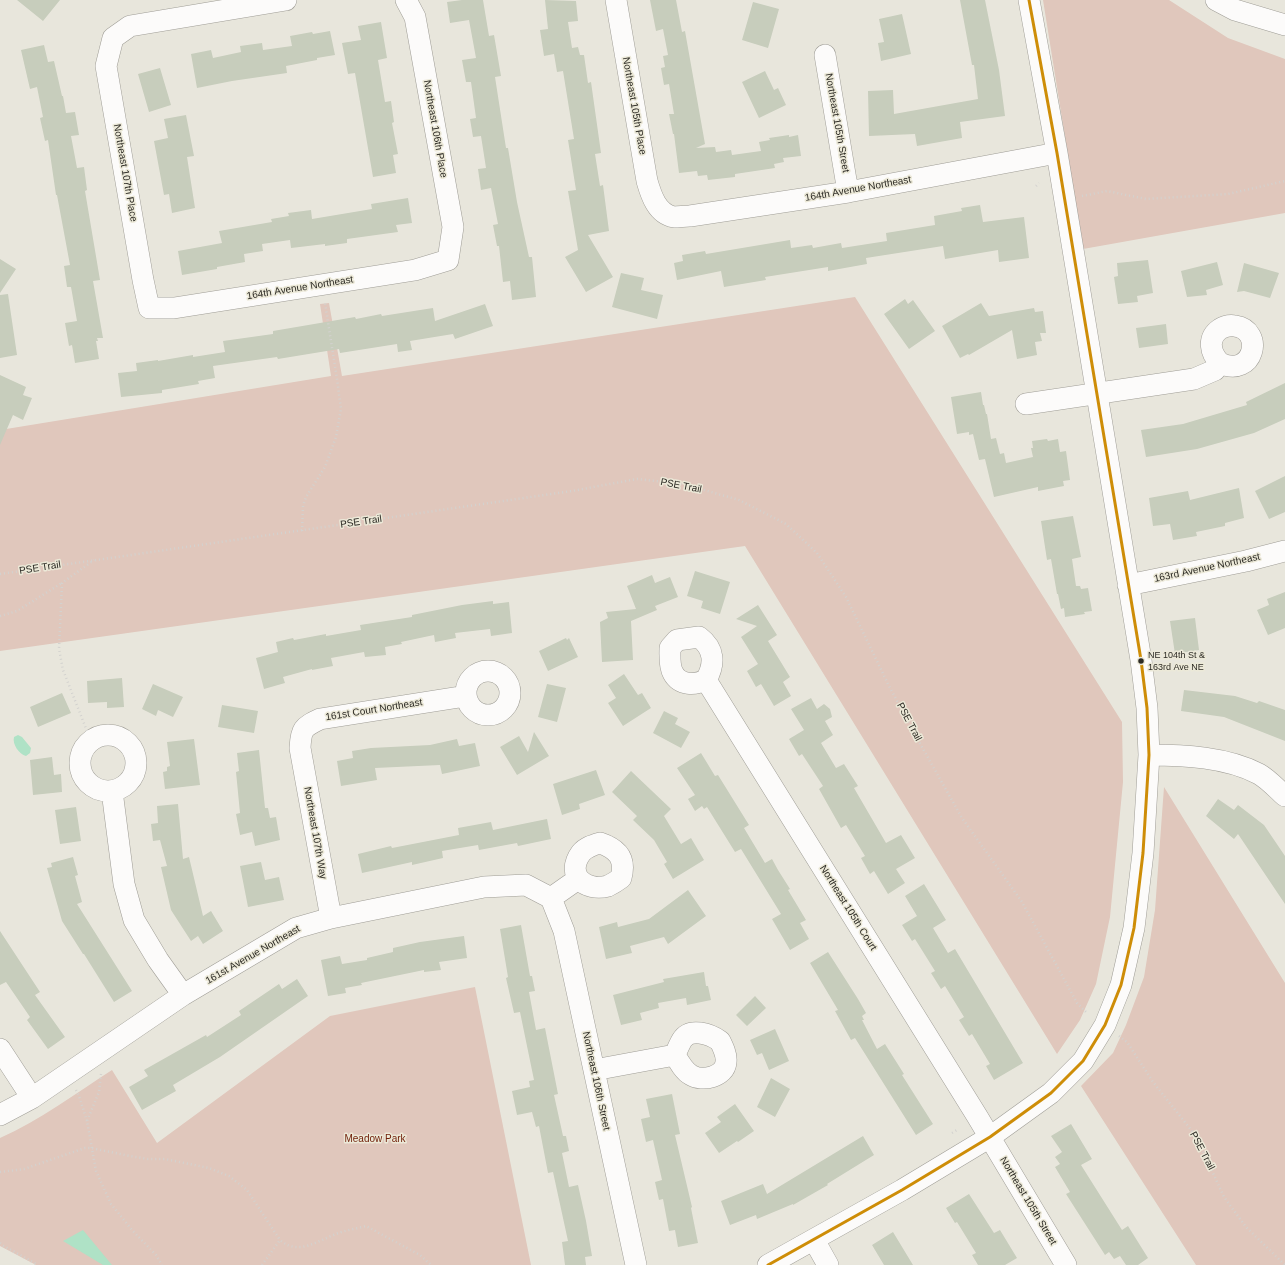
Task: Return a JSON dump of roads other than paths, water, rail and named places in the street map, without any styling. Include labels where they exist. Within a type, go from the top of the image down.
[{"type":"street","points":[[218,5],[286,0]]},
{"type":"street","name":"Northeast 106th Place","points":[[406,0],[415,17],[453,227],[448,260]]},
{"type":"street","name":"Northeast 105th Place","points":[[616,0],[647,180],[652,198],[660,209]]},
{"type":"street","points":[[768,1265],[814,1240],[990,1137],[1051,1092],[1083,1061],[1105,1025],[1121,985],[1134,928],[1143,853],[1149,755],[1147,708],[1141,660],[1057,153],[1029,0]]},
{"type":"street","points":[[1216,0],[1235,10],[1285,26]]},
{"type":"street","name":"Northeast 107th Place","points":[[150,308],[143,280],[106,66],[113,38],[130,26],[218,5]]},
{"type":"street","name":"Northeast 105th Street","points":[[825,55],[848,192]]},
{"type":"street","name":"164th Avenue Northeast","points":[[660,209],[673,217],[690,216],[848,192],[1057,153]]},
{"type":"street","name":"164th Avenue Northeast","points":[[150,308],[174,308],[415,270],[448,260]]},
{"type":"street","points":[[1026,404],[1194,379],[1215,370],[1220,363]]},
{"type":"street","name":"163rd Avenue Northeast","points":[[1128,585],[1246,561],[1285,551]]},
{"type":"street","name":"Northeast 105th Court","points":[[706,680],[990,1137]]},
{"type":"street","name":"161st Court Northeast","points":[[300,748],[301,735],[307,725],[320,719],[466,696]]},
{"type":"street","name":"Northeast 107th Way","points":[[300,748],[331,918]]},
{"type":"street","points":[[1149,755],[1168,755],[1224,761],[1260,774],[1285,796]]},
{"type":"street","points":[[112,791],[124,884],[134,920],[158,960],[183,995]]},
{"type":"street","points":[[552,898],[578,879]]},
{"type":"street","name":"161st Avenue Northeast","points":[[0,1115],[32,1098],[183,995],[296,928],[331,918],[484,887],[526,885],[552,898]]},
{"type":"street","name":"Northeast 106th Street","points":[[552,898],[564,931],[636,1265]]},
{"type":"street","points":[[0,1049],[32,1098]]},
{"type":"street","points":[[594,1070],[675,1056]]},
{"type":"street","name":"Northeast 105th Street","points":[[990,1137],[1066,1265]]},
{"type":"street","points":[[814,1240],[828,1265]]},
{"type":"place","name":"NE 104th St & 163rd Ave NE","points":[[1141,661]]},
{"type":"park label","name":"Meadow Park","points":[[375,1139]]}]
